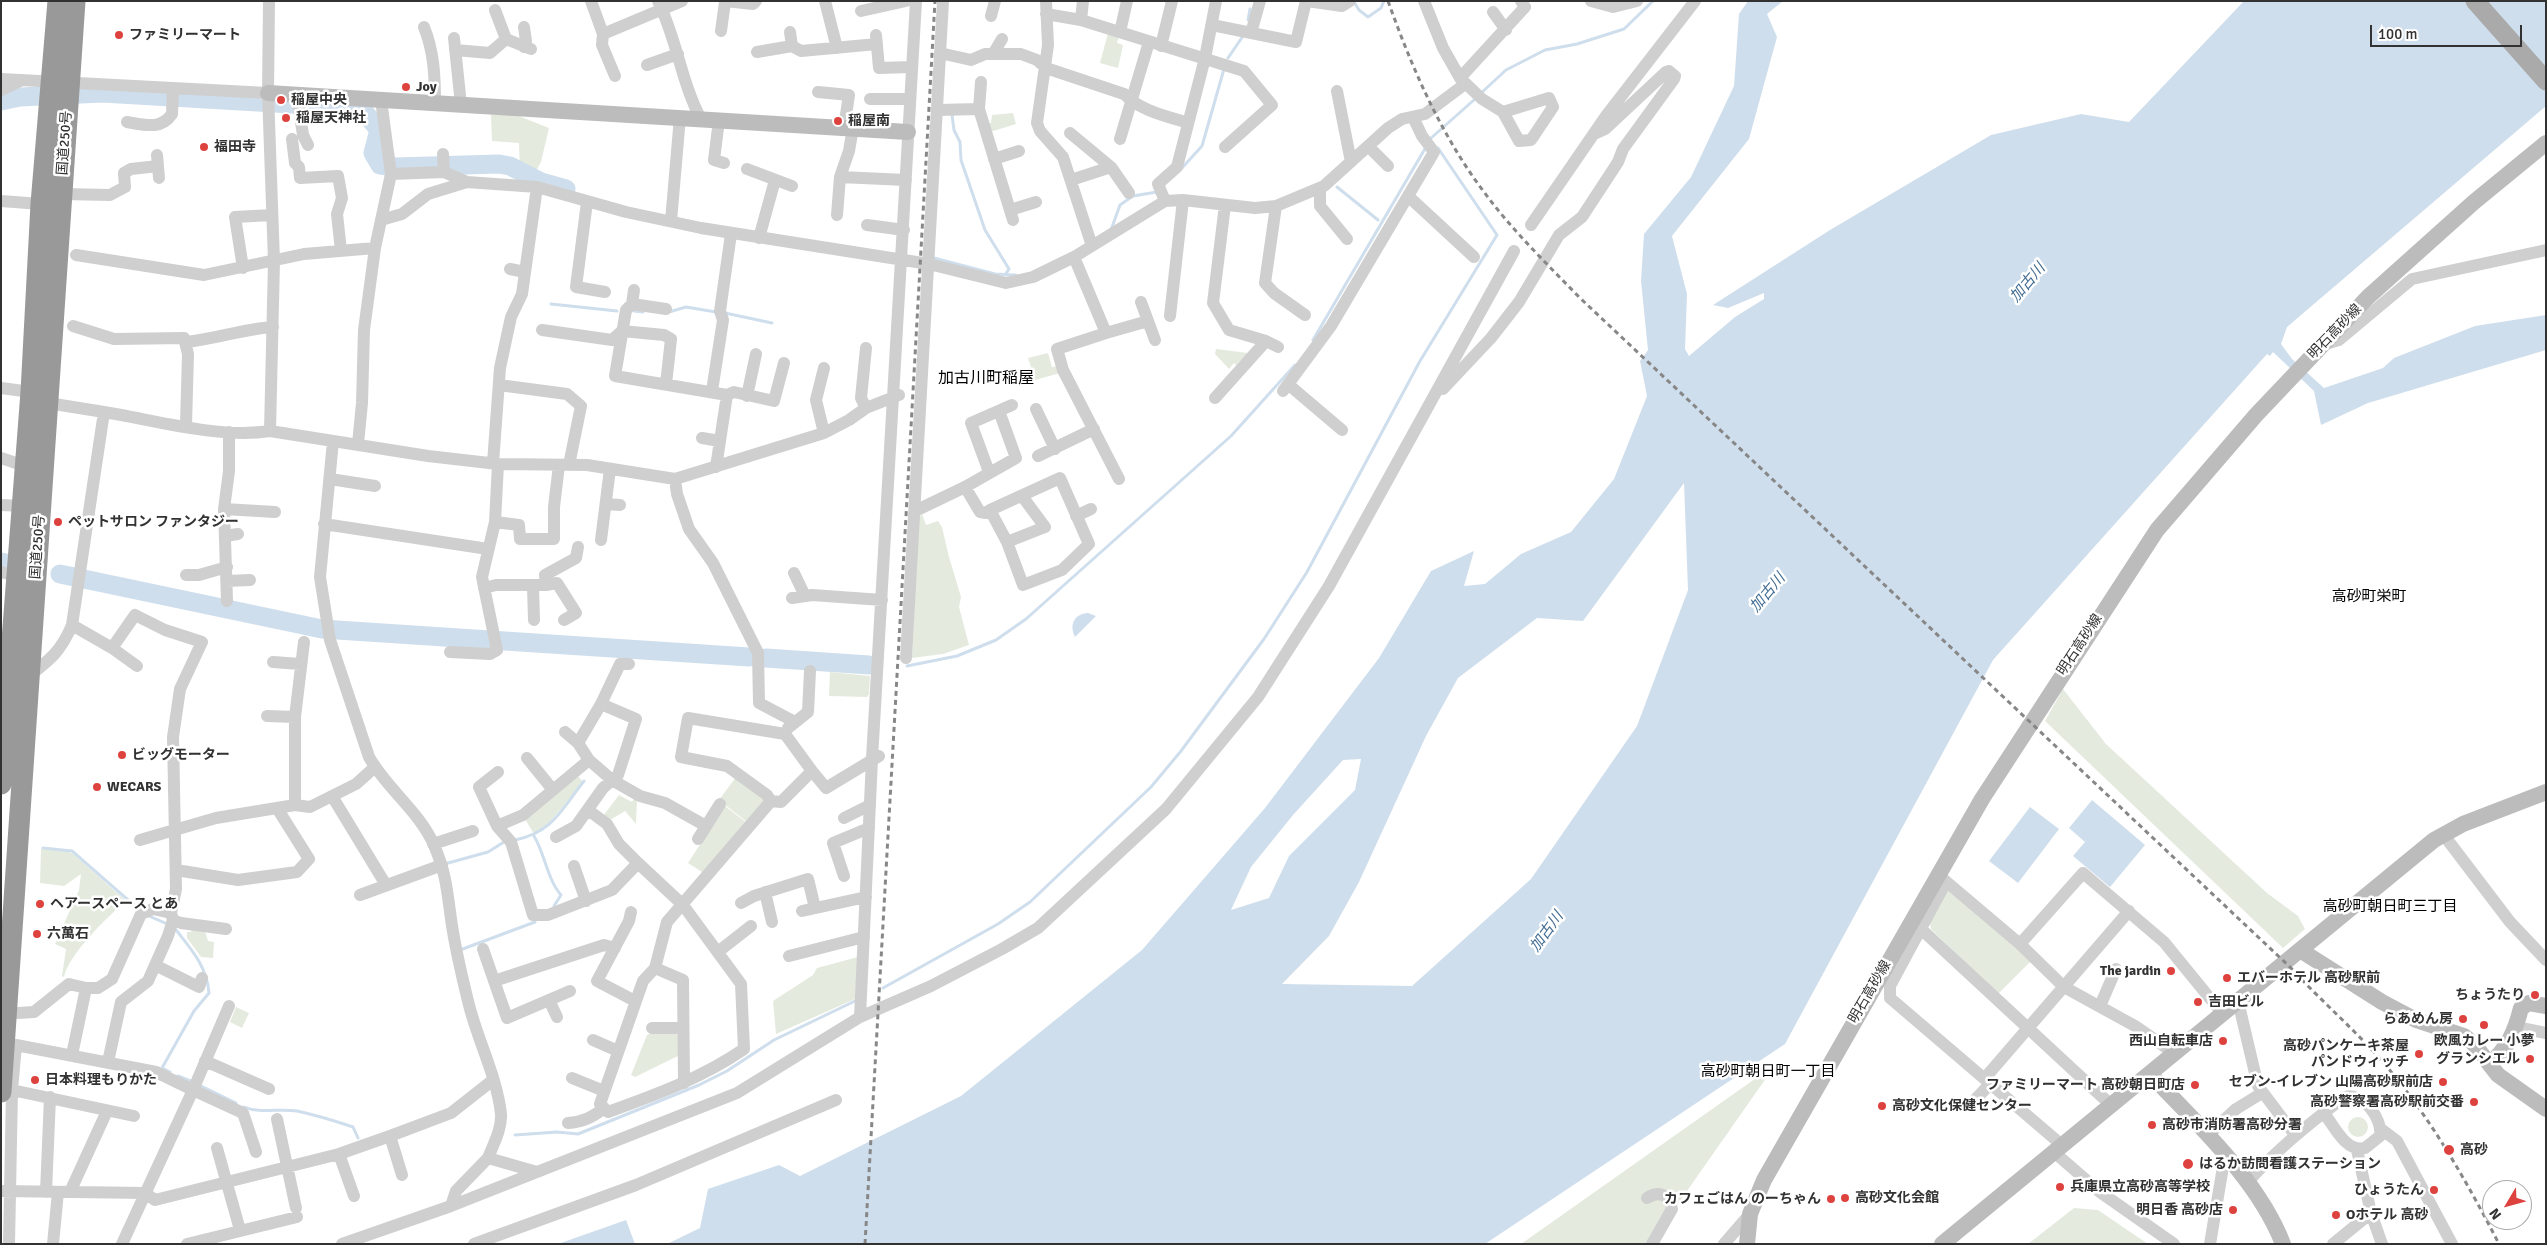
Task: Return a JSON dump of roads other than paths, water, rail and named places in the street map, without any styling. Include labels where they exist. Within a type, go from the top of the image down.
[{"type":"highway","name":"国道250号","points":[[7,1091],[16,858],[7,770],[21,569],[62,194],[58,1]]},
{"type":"highway","name":"国道250号","points":[[21,569],[25,466],[39,398],[41,204],[75,1]]},
{"type":"highway","points":[[16,858],[21,938],[16,1045]]},
{"type":"main road","points":[[2476,1],[2546,81]]},
{"type":"street","points":[[269,1],[268,93],[274,261],[270,431]]},
{"type":"street","points":[[591,1],[603,34],[602,45],[615,76]]},
{"type":"street","points":[[603,34],[660,6],[682,1]]},
{"type":"street","points":[[721,31],[725,2],[754,4],[756,1]]},
{"type":"street","points":[[868,7],[906,1]]},
{"type":"street","points":[[860,1017],[870,805],[876,758],[882,600],[896,396],[916,1]]},
{"type":"street","points":[[906,658],[943,1]]},
{"type":"street","points":[[1081,20],[1084,1]]},
{"type":"street","points":[[1120,32],[1126,1]]},
{"type":"street","points":[[1120,139],[1132,102],[1172,1]]},
{"type":"street","points":[[1164,201],[1158,184],[1177,167],[1205,58],[1216,1]]},
{"type":"street","points":[[1252,33],[1260,1]]},
{"type":"street","points":[[1212,25],[1296,42],[1306,1],[1342,6],[1350,1]]},
{"type":"street","points":[[1424,1],[1443,48],[1470,88],[1503,112]]},
{"type":"street","points":[[1591,1],[1612,7],[1637,1]]},
{"type":"street","points":[[1531,225],[1594,134],[1695,1]]},
{"type":"street","points":[[991,16],[999,3]]},
{"type":"street","points":[[391,174],[444,172],[467,182],[537,187],[587,202],[731,234],[928,264],[1006,283],[1033,277],[1074,258],[1091,242],[1164,201],[1183,200],[1255,208],[1276,206],[1320,188],[1402,119],[1425,114],[1470,88],[1506,30],[1526,3]]},
{"type":"street","points":[[660,6],[678,54],[691,100],[701,119]]},
{"type":"street","points":[[823,7],[837,48]]},
{"type":"street","points":[[1091,242],[1063,156],[1040,131],[1037,123],[1048,45],[1046,8],[1244,71],[1272,104],[1240,126],[1225,147]]},
{"type":"street","points":[[495,10],[506,39],[527,48],[524,27]]},
{"type":"street","points":[[1493,12],[1506,30]]},
{"type":"street","points":[[790,32],[792,46]]},
{"type":"street","points":[[423,34],[435,74],[435,103]]},
{"type":"street","points":[[461,105],[454,44],[490,53],[506,39]]},
{"type":"street","points":[[993,54],[1002,39]]},
{"type":"street","points":[[756,52],[792,46],[801,51],[837,48],[877,40],[874,69],[912,67]]},
{"type":"street","points":[[940,53],[971,60],[985,54],[1021,54],[1037,60],[1046,68],[1124,94],[1132,102],[1146,109],[1188,124]]},
{"type":"street","points":[[647,65],[678,54]]},
{"type":"street","points":[[1429,403],[1491,338],[1519,302],[1559,235],[1582,217],[1618,162],[1623,149],[1675,76],[1669,71],[1666,72],[1605,128],[1594,134]]},
{"type":"street","points":[[1,79],[61,81],[173,94],[268,93],[297,100],[381,100],[908,132]]},
{"type":"street","points":[[1,90],[22,80]]},
{"type":"street","points":[[981,82],[979,110],[1011,215],[1036,202]]},
{"type":"street","points":[[1337,91],[1346,111],[1351,162]]},
{"type":"street","points":[[818,92],[849,95],[849,151],[840,177],[837,214]]},
{"type":"street","points":[[127,122],[154,126],[163,124],[172,114],[173,94]]},
{"type":"street","points":[[870,100],[910,99]]},
{"type":"street","points":[[297,100],[303,135],[308,144]]},
{"type":"street","points":[[358,444],[362,403],[364,330],[375,248],[391,174],[381,100]]},
{"type":"street","points":[[937,110],[979,110]]},
{"type":"street","points":[[671,221],[680,117]]},
{"type":"street","points":[[1342,430],[1286,388],[1331,326],[1434,152],[1422,136],[1413,117]]},
{"type":"street","points":[[719,120],[714,160],[724,163]]},
{"type":"street","points":[[1070,133],[1111,167],[1129,192]]},
{"type":"street","points":[[292,138],[295,163],[299,167],[300,178],[338,176],[342,198],[337,214],[341,251]]},
{"type":"street","name":"明石高砂線","points":[[1747,1244],[1750,1214],[1764,1180],[1942,878],[1982,799],[2157,530],[2256,415],[2389,278],[2474,202],[2546,143]]},
{"type":"street","points":[[1368,146],[1388,166]]},
{"type":"street","points":[[994,159],[1019,151]]},
{"type":"street","points":[[443,154],[444,172]]},
{"type":"street","points":[[62,194],[110,195],[125,187],[124,173],[131,169],[158,166]]},
{"type":"street","points":[[1071,180],[1111,167]]},
{"type":"street","points":[[747,169],[792,186]]},
{"type":"street","points":[[840,177],[906,180]]},
{"type":"street","points":[[760,238],[775,180]]},
{"type":"street","points":[[381,220],[402,214],[428,194],[467,182]]},
{"type":"street","points":[[450,652],[490,654],[497,650],[482,576],[495,522],[499,385],[511,318],[522,294],[537,187]]},
{"type":"street","points":[[1320,188],[1320,206],[1345,232]]},
{"type":"street","points":[[1408,196],[1432,226],[1467,255]]},
{"type":"street","points":[[1170,316],[1183,200]]},
{"type":"street","points":[[1,201],[41,204]]},
{"type":"street","points":[[587,202],[574,256],[576,287],[606,292]]},
{"type":"street","points":[[1225,206],[1213,303],[1229,330],[1266,341],[1278,347]]},
{"type":"street","points":[[1276,206],[1265,283],[1274,293],[1301,308]]},
{"type":"street","points":[[243,268],[235,217],[272,216]]},
{"type":"street","points":[[867,225],[904,230]]},
{"type":"street","points":[[712,391],[723,320],[720,311],[731,234]]},
{"type":"street","points":[[76,255],[128,261],[192,275],[243,268],[304,254],[375,248]]},
{"type":"street","points":[[2322,345],[2339,340],[2412,279],[2546,250]]},
{"type":"street","points":[[342,1244],[452,1206],[737,1093],[860,1017],[931,986],[1038,928],[1166,809],[1263,689],[1329,586],[1514,251]]},
{"type":"street","points":[[1074,258],[1106,333]]},
{"type":"street","points":[[510,269],[525,272]]},
{"type":"street","points":[[634,290],[632,304],[626,310],[616,376],[728,395],[734,392],[774,401],[776,374],[784,362]]},
{"type":"street","points":[[1142,302],[1155,340]]},
{"type":"street","points":[[632,304],[666,309]]},
{"type":"street","points":[[1119,479],[1063,370],[1057,349],[1148,321]]},
{"type":"street","points":[[73,326],[114,339],[184,338],[188,354],[186,425]]},
{"type":"street","points":[[544,326],[575,341],[612,340],[622,331],[664,335],[671,339],[666,384]]},
{"type":"street","points":[[186,342],[217,339],[235,332],[273,327]]},
{"type":"street","points":[[1215,398],[1266,341]]},
{"type":"street","points":[[866,348],[870,365],[861,398],[866,408]]},
{"type":"street","points":[[747,396],[756,354]]},
{"type":"street","points":[[824,368],[825,385],[816,400],[824,433]]},
{"type":"street","points":[[495,522],[519,525],[520,539],[554,539],[554,507],[581,406],[574,398],[567,394],[499,385]]},
{"type":"street","points":[[1,388],[104,412],[229,432],[254,433],[270,431],[428,456],[496,464],[564,465],[610,469],[675,479],[824,433],[849,420],[866,408],[896,396]]},
{"type":"street","points":[[716,467],[720,441],[728,416],[728,395]]},
{"type":"street","points":[[989,472],[971,423],[1012,405]]},
{"type":"street","points":[[1036,409],[1055,449]]},
{"type":"street","points":[[915,511],[965,487],[1016,458],[998,411]]},
{"type":"street","points":[[13,669],[54,657],[64,644],[72,625],[104,412]]},
{"type":"street","points":[[1038,456],[1094,429]]},
{"type":"street","points":[[227,601],[224,509],[229,471],[229,432]]},
{"type":"street","points":[[702,438],[720,441]]},
{"type":"street","points":[[333,441],[320,577],[330,640],[369,757],[375,767],[410,808],[433,844],[442,865],[446,877],[451,919],[468,1004],[493,1080],[501,1116],[498,1132],[488,1158],[456,1191],[452,1206]]},
{"type":"street","points":[[1,458],[25,466]]},
{"type":"street","points":[[601,540],[610,469]]},
{"type":"street","points":[[330,478],[375,486]]},
{"type":"street","points":[[965,487],[980,512],[986,513],[990,510],[1060,478],[1089,544],[1062,570],[1022,585],[1007,542],[990,510]]},
{"type":"street","points":[[675,479],[676,494],[689,529],[713,563],[758,653],[759,703],[795,722]]},
{"type":"street","points":[[1007,542],[1045,527],[1022,496]]},
{"type":"street","points":[[606,504],[620,505]]},
{"type":"street","points":[[1,505],[22,506]]},
{"type":"street","points":[[224,509],[268,516]]},
{"type":"street","points":[[1076,516],[1091,509]]},
{"type":"street","points":[[324,524],[488,549]]},
{"type":"street","points":[[225,536],[238,534]]},
{"type":"street","points":[[534,620],[540,586],[545,575],[576,558],[578,547]]},
{"type":"street","points":[[186,575],[199,575],[227,567]]},
{"type":"street","points":[[794,573],[798,597],[882,600]]},
{"type":"street","points":[[227,581],[250,580]]},
{"type":"street","points":[[484,588],[496,585],[540,586],[557,583],[576,613],[564,620]]},
{"type":"street","points":[[108,1062],[122,1002],[148,981],[172,916],[176,889],[173,736],[180,717],[180,689],[192,673],[205,644],[166,630],[136,615],[112,648]]},
{"type":"street","points":[[72,625],[112,648],[137,666]]},
{"type":"street","points":[[295,805],[295,717],[304,642]]},
{"type":"street","points":[[273,662],[300,664]]},
{"type":"street","points":[[578,742],[602,704],[620,664],[629,664]]},
{"type":"street","points":[[785,734],[795,722],[808,712],[814,695],[810,671]]},
{"type":"street","points":[[556,836],[576,826],[603,788],[618,775],[636,719],[602,704]]},
{"type":"street","points":[[267,716],[295,717]]},
{"type":"street","points":[[770,801],[767,795],[727,766],[681,756],[688,718],[785,734],[826,788],[876,758]]},
{"type":"street","points":[[565,732],[578,742],[589,760],[612,780],[640,796],[665,804],[706,826]]},
{"type":"street","points":[[527,758],[553,790]]},
{"type":"street","points":[[497,826],[523,815],[589,760]]},
{"type":"street","points":[[140,840],[148,836],[217,824],[277,808],[295,805],[310,807],[356,784],[375,767]]},
{"type":"street","points":[[770,801],[781,802],[812,771]]},
{"type":"street","points":[[498,772],[475,789],[497,826],[511,842],[526,870],[533,916],[548,915],[612,890],[638,863]]},
{"type":"street","points":[[1942,1244],[2059,1150],[2174,1052],[2443,834],[2478,817],[2546,792]]},
{"type":"street","points":[[332,796],[386,885]]},
{"type":"street","points":[[588,810],[607,824],[619,844],[684,905],[719,951],[740,984],[744,1049],[726,1062],[684,1083],[608,1112],[600,1104],[604,1091],[643,981],[655,968],[667,922],[684,905],[770,801]]},
{"type":"street","points":[[698,839],[720,804]]},
{"type":"street","points":[[844,818],[870,805]]},
{"type":"street","points":[[176,870],[238,880],[297,872],[308,859],[277,808]]},
{"type":"street","points":[[844,876],[833,843],[869,828]]},
{"type":"street","points":[[433,844],[473,830]]},
{"type":"street","points":[[2443,834],[2510,922],[2546,960]]},
{"type":"street","points":[[360,895],[442,865]]},
{"type":"street","points":[[574,866],[586,900]]},
{"type":"street","points":[[2020,944],[2083,873],[2164,942],[2222,1014]]},
{"type":"street","points":[[2174,1052],[2100,1006],[2064,987],[2020,944],[1942,878],[1921,929],[1890,986],[1890,998],[1988,1081],[2100,1192],[2174,1244]]},
{"type":"street","points":[[741,903],[765,892],[808,879],[815,908]]},
{"type":"street","points":[[765,892],[772,922]]},
{"type":"street","points":[[802,911],[866,897]]},
{"type":"street","points":[[18,1013],[34,1012],[69,984],[86,988],[98,988],[112,979],[141,914],[153,909],[172,916],[180,923],[218,932]]},
{"type":"street","points":[[1971,1104],[2029,1028],[2129,911]]},
{"type":"street","points":[[632,919],[597,981],[635,1001]]},
{"type":"street","points":[[719,951],[751,926]]},
{"type":"street","points":[[1921,929],[2111,1104]]},
{"type":"street","points":[[790,956],[864,938]]},
{"type":"street","points":[[494,981],[604,945],[615,948]]},
{"type":"street","points":[[483,949],[507,1018],[570,991]]},
{"type":"street","points":[[2300,950],[2391,1007],[2416,1020],[2464,1036],[2473,1043],[2498,1074],[2513,1087],[2546,1109]]},
{"type":"street","points":[[155,965],[200,987],[202,978]]},
{"type":"street","points":[[655,968],[684,980],[684,1083]]},
{"type":"street","points":[[2100,1006],[2116,969]]},
{"type":"street","points":[[72,1055],[86,988]]},
{"type":"street","points":[[549,1000],[557,1017]]},
{"type":"street","points":[[2238,1000],[2258,1086],[2295,1135]]},
{"type":"street","points":[[2490,1064],[2505,1050],[2516,1027],[2521,1008],[2530,1004],[2546,1006]]},
{"type":"street","points":[[122,1244],[194,1087],[223,1013]]},
{"type":"street","points":[[2516,1027],[2546,1033]]},
{"type":"street","points":[[652,1028],[683,1028]]},
{"type":"street","points":[[594,1040],[618,1050]]},
{"type":"street","points":[[9,1244],[6,1192],[7,1091],[16,1045],[156,1072],[194,1087],[243,1113],[256,1152]]},
{"type":"street","points":[[205,1061],[269,1089]]},
{"type":"street","points":[[2150,1074],[2225,1155],[2247,1183],[2272,1217],[2283,1244]]},
{"type":"street","points":[[572,1078],[604,1091]]},
{"type":"street","points":[[6,1192],[145,1193],[156,1200],[339,1154],[390,1136],[451,1113],[493,1080]]},
{"type":"street","points":[[7,1091],[50,1097],[134,1116]]},
{"type":"street","points":[[2207,1136],[2236,1109],[2262,1093]]},
{"type":"street","points":[[50,1097],[58,1192],[53,1244]]},
{"type":"street","points":[[2247,1183],[2270,1156],[2295,1135],[2345,1097],[2358,1097],[2375,1117],[2381,1129],[2397,1141],[2452,1244]]},
{"type":"street","points":[[474,1244],[636,1185],[836,1100]]},
{"type":"street","points":[[568,1123],[594,1117],[604,1108]]},
{"type":"street","points":[[58,1192],[107,1111]]},
{"type":"street","points":[[2324,1113],[2346,1142],[2357,1150],[2371,1213],[2382,1244]]},
{"type":"street","points":[[187,1244],[296,1212],[277,1119]]},
{"type":"street","points":[[2357,1150],[2365,1148],[2378,1138],[2381,1129]]},
{"type":"street","points":[[390,1136],[402,1175]]},
{"type":"street","points":[[217,1148],[240,1230]]},
{"type":"street","points":[[339,1154],[354,1196]]},
{"type":"street","points":[[2210,1244],[2225,1155]]},
{"type":"street","points":[[488,1158],[537,1172]]},
{"type":"street","points":[[1647,1198],[1657,1194],[1666,1195],[1670,1200],[1672,1209],[1652,1244]]},
{"type":"street","points":[[2332,1244],[2371,1213]]},
{"type":"street","points":[[1724,1244],[1750,1214]]},
{"type":"water","name":"加古川","points":[[1748,1],[1783,1],[1767,14],[1777,37],[1749,139],[1672,236],[1687,294],[1685,349],[1689,356],[1735,317],[1764,299],[1764,293],[1728,308],[1713,305],[1830,230],[1991,135],[2081,114],[2129,122],[2244,1],[2546,1],[2546,106],[2287,327],[2281,344],[2292,359],[2324,388],[2383,368],[2394,358],[2475,326],[2546,315],[2546,350],[2368,403],[2321,425],[2314,391],[2273,352],[2270,356],[2267,354],[1993,660],[1785,1044],[1485,1244],[667,1244],[700,1228],[708,1189],[779,1165],[800,1176],[961,1096],[1142,950],[1265,808],[1379,658],[1431,571],[1474,551],[1464,586],[1485,584],[1521,554],[1571,532],[1614,479],[1647,396],[1640,361],[1648,350],[1641,281],[1644,234],[1691,177],[1734,86],[1739,14]],"holes":[[[1684,483],[1688,590],[1637,726],[1531,879],[1412,986],[1282,984],[1329,936],[1359,882],[1426,736],[1458,678],[1537,618],[1583,621]],[[1361,759],[1355,790],[1289,856],[1269,898],[1231,910],[1251,867],[1293,815],[1343,760]]]},
{"type":"water","points":[[1088,613],[1096,616],[1075,637],[1073,633],[1074,621],[1079,615]]},
{"type":"water","points":[[2092,800],[2145,845],[2110,887],[2073,856],[2085,842],[2069,828]]},
{"type":"water","points":[[2030,807],[2059,829],[2018,883],[1989,861]]},
{"type":"water","points":[[626,1220],[635,1244],[558,1244]]},
{"type":"waterway","points":[[1354,2],[1359,10],[1368,17],[1381,8],[1384,1]]},
{"type":"waterway","points":[[1480,94],[1506,70],[1545,50],[1577,44],[1624,29],[1653,1]]},
{"type":"waterway","points":[[1248,20],[1250,9]]},
{"type":"waterway","points":[[1228,58],[1243,36]]},
{"type":"waterway","points":[[1181,169],[1202,146],[1224,69]]},
{"type":"waterway","points":[[1,101],[20,97],[102,93],[361,108],[379,130],[373,153],[380,165],[395,167],[499,164],[510,166],[541,182],[566,189]]},
{"type":"waterway","points":[[1430,139],[1475,99]]},
{"type":"waterway","points":[[952,115],[954,130],[960,142],[961,160],[985,230],[1009,269],[1005,275]]},
{"type":"waterway","points":[[1313,340],[1426,147]]},
{"type":"waterway","points":[[883,988],[998,924],[1030,902],[1151,787],[1181,751],[1264,639],[1307,572],[1420,361],[1497,235],[1438,148]]},
{"type":"waterway","points":[[1337,187],[1378,220]]},
{"type":"waterway","points":[[1111,230],[1120,205],[1133,196],[1157,192]]},
{"type":"waterway","points":[[934,258],[995,274],[1016,275]]},
{"type":"waterway","points":[[551,304],[617,311]]},
{"type":"waterway","points":[[669,312],[686,307],[716,312]]},
{"type":"waterway","points":[[634,311],[643,312]]},
{"type":"waterway","points":[[725,313],[772,323]]},
{"type":"waterway","points":[[907,666],[957,656],[996,640],[1026,619],[1231,436],[1295,365]]},
{"type":"waterway","points":[[1,562],[32,568]]},
{"type":"waterway","points":[[60,574],[322,629],[749,657]]},
{"type":"waterway","points":[[766,658],[869,665]]},
{"type":"waterway","points":[[515,840],[539,831],[547,825],[562,810],[584,781]]},
{"type":"waterway","points":[[534,836],[552,882],[561,895],[554,906]]},
{"type":"waterway","points":[[448,863],[488,852],[504,842]]},
{"type":"waterway","points":[[43,848],[72,851],[136,907]]},
{"type":"waterway","points":[[149,916],[165,923]]},
{"type":"waterway","points":[[460,950],[535,922]]},
{"type":"waterway","points":[[170,1072],[162,1068],[194,1011],[209,993],[202,967],[176,930]]},
{"type":"waterway","points":[[515,1135],[557,1132],[578,1134],[699,1085],[727,1071],[774,1040],[855,1001]]},
{"type":"waterway","points":[[178,1076],[193,1082]]},
{"type":"waterway","points":[[199,1085],[236,1103]]},
{"type":"waterway","points":[[244,1107],[263,1111],[297,1111],[318,1116],[353,1127],[358,1138]]},
{"type":"railway","points":[[865,1244],[935,1]]},
{"type":"railway","points":[[1388,1],[1418,76],[1454,148],[1484,192],[1518,233],[1579,297],[2291,968],[2360,1037],[2399,1082],[2431,1126],[2460,1172],[2499,1244]]},
{"type":"place","name":"ファミリーマート","points":[[119,35]]},
{"type":"place","name":"Joy","points":[[406,87]]},
{"type":"place","name":"稲屋中央","points":[[281,100]]},
{"type":"place","name":"稲屋天神社","points":[[286,118]]},
{"type":"place","name":"稲屋南","points":[[838,121]]},
{"type":"place","name":"福田寺","points":[[204,147]]},
{"type":"place","name":"ペットサロン ファンタジー","points":[[58,522]]},
{"type":"place","name":"ビッグモーター","points":[[122,755]]},
{"type":"place","name":"WECARS","points":[[97,787]]},
{"type":"place","name":"ヘアースペース とあ","points":[[40,904]]},
{"type":"place","name":"六萬石","points":[[37,934]]},
{"type":"place","name":"The jardin","points":[[2171,971]]},
{"type":"place","name":"エバーホテル 高砂駅前","points":[[2227,978]]},
{"type":"place","name":"ちょうたり","points":[[2535,995]]},
{"type":"place","name":"吉田ビル","points":[[2198,1002]]},
{"type":"place","name":"らあめん房","points":[[2463,1019]]},
{"type":"place","name":"欧風カレー 小夢","points":[[2484,1025]]},
{"type":"place","name":"西山自転車店","points":[[2223,1041]]},
{"type":"place","name":"高砂パンケーキ茶屋 パンドウィッチ","points":[[2419,1054]]},
{"type":"place","name":"グランシエル","points":[[2530,1059]]},
{"type":"place","name":"日本料理もりかた","points":[[35,1080]]},
{"type":"place","name":"セブン-イレブン 山陽高砂駅前店","points":[[2443,1082]]},
{"type":"place","name":"ファミリーマート 高砂朝日町店","points":[[2195,1085]]},
{"type":"place","name":"高砂警察署高砂駅前交番","points":[[2474,1102]]},
{"type":"place","name":"高砂文化保健センター","points":[[1882,1106]]},
{"type":"place","name":"高砂市消防署高砂分署","points":[[2152,1125]]},
{"type":"place","name":"高砂","points":[[2449,1150]]},
{"type":"place","name":"はるか訪問看護ステーション","points":[[2188,1164]]},
{"type":"place","name":"兵庫県立高砂高等学校","points":[[2060,1187]]},
{"type":"place","name":"ひょうたん","points":[[2434,1190]]},
{"type":"place","name":"高砂文化会館","points":[[1845,1198]]},
{"type":"place","name":"カフェごはん のーちゃん","points":[[1831,1199]]},
{"type":"place","name":"明日香 高砂店","points":[[2233,1210]]},
{"type":"place","name":"Oホテル 高砂","points":[[2336,1215]]},
{"type":"district","name":"加古川町稲屋","points":[[986,379]]},
{"type":"district","name":"高砂町栄町","points":[[2369,597]]},
{"type":"district","name":"高砂町朝日町三丁目","points":[[2390,907]]},
{"type":"district","name":"高砂町朝日町一丁目","points":[[1768,1072]]}]
